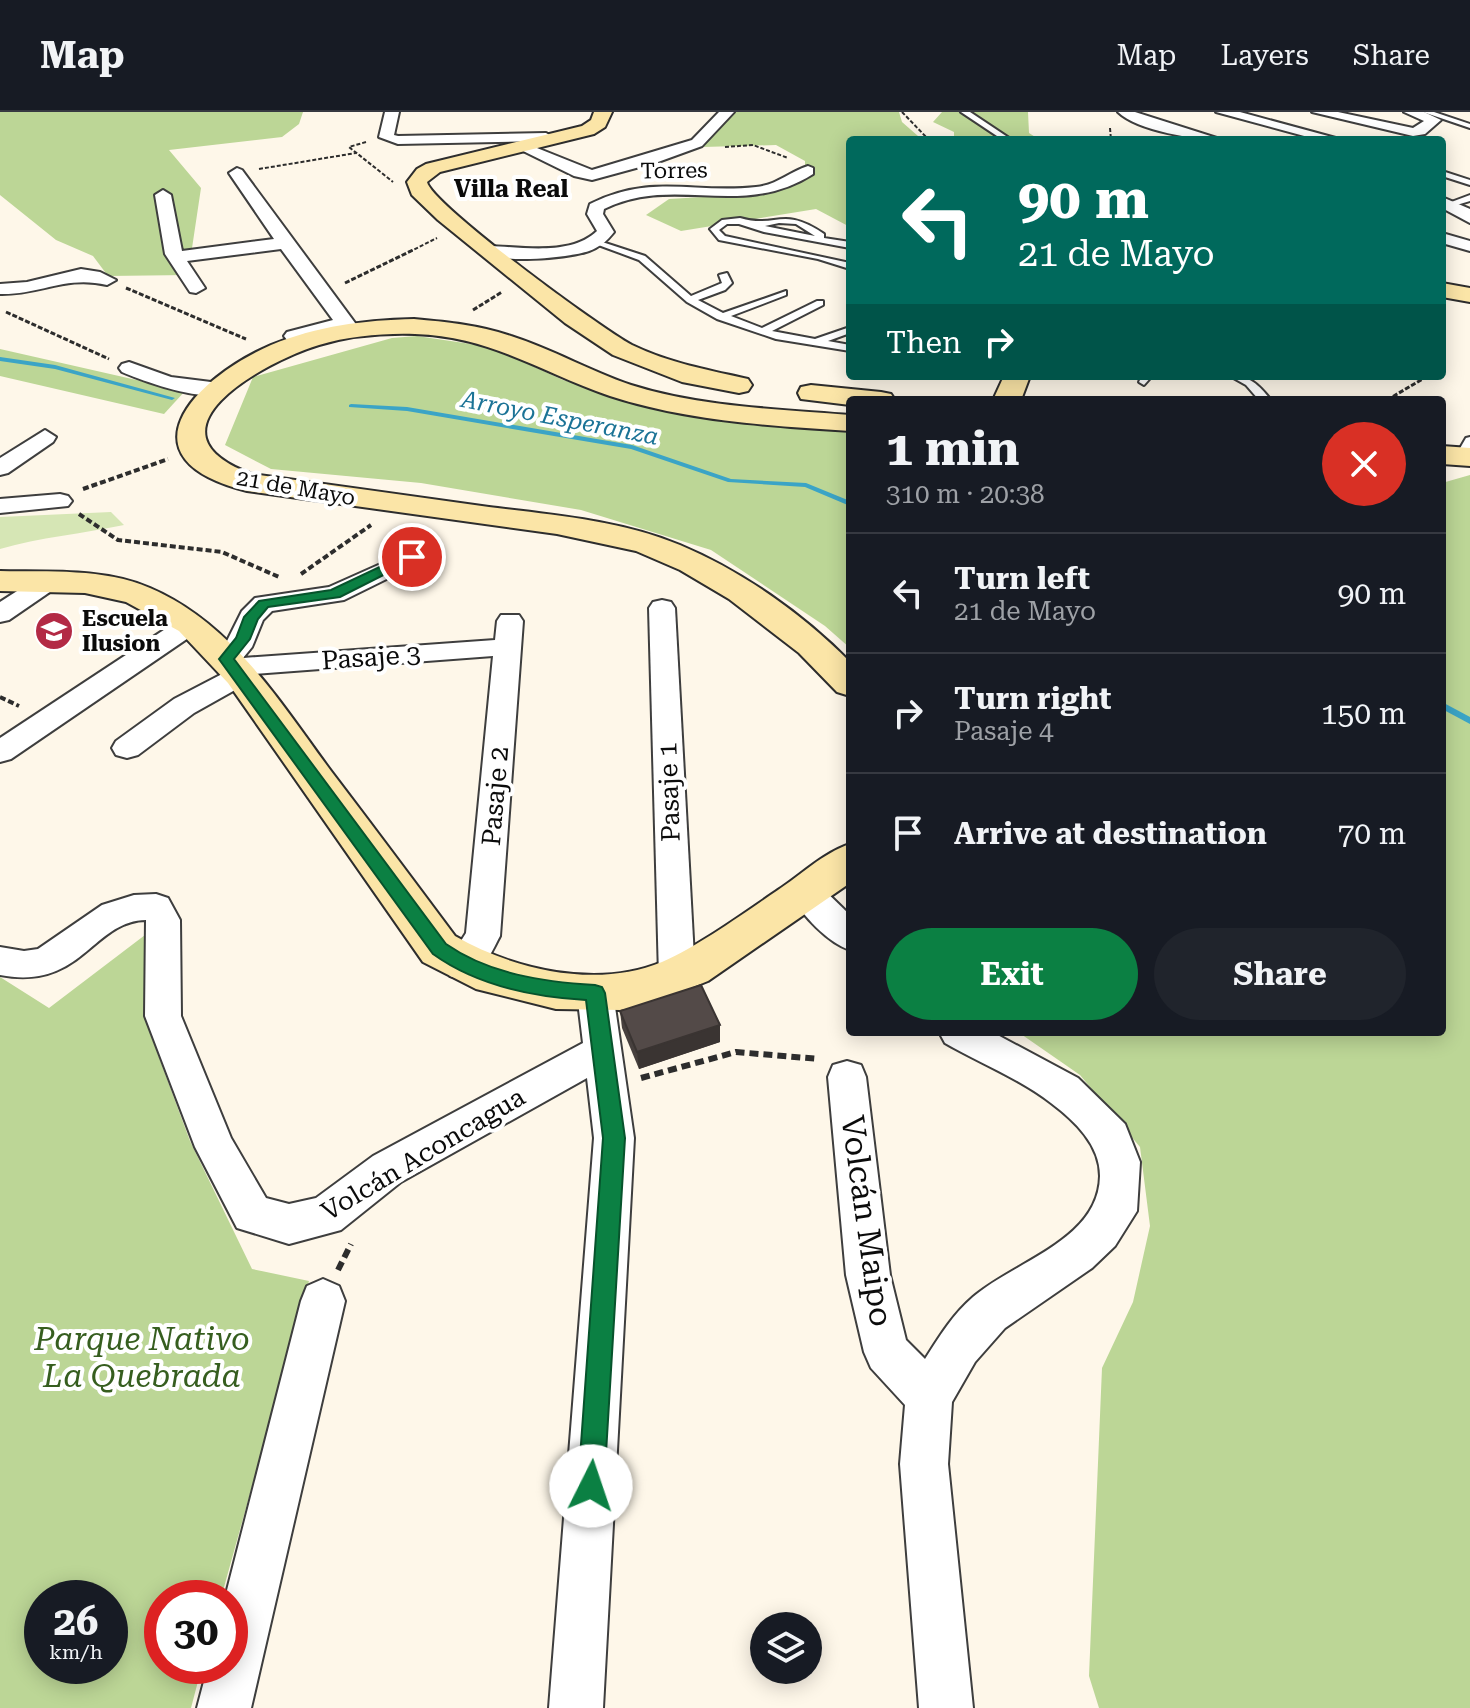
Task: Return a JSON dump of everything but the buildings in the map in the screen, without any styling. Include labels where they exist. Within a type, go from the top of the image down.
[{"type":"street","points":[[392,112],[392,138],[567,137]]},
{"type":"street","points":[[603,112],[599,123],[567,137],[433,168],[421,176],[417,186],[419,191],[459,227],[574,318],[622,350],[691,376],[761,387]]},
{"type":"street","points":[[522,147],[588,175],[697,143],[727,112]]},
{"type":"street","points":[[1125,112],[1138,119],[1201,136]]},
{"type":"street","points":[[1223,112],[1320,136]]},
{"type":"street","points":[[1319,112],[1413,132],[1420,131],[1434,120],[1411,112]]},
{"type":"street","name":"Torres","points":[[596,241],[606,232],[595,214],[596,207],[627,193],[653,189],[748,192],[797,181],[808,171]]},
{"type":"street","points":[[237,173],[348,327]]},
{"type":"street","points":[[163,195],[177,257],[196,288]]},
{"type":"street","points":[[1446,203],[1470,218]]},
{"type":"street","points":[[1446,231],[1470,229]]},
{"type":"street","points":[[1446,239],[1470,246]]},
{"type":"street","points":[[496,256],[572,249],[596,241]]},
{"type":"street","points":[[177,257],[285,243]]},
{"type":"street","points":[[0,289],[25,289],[85,273],[107,280]]},
{"type":"street","points":[[1446,291],[1470,295]]},
{"type":"street","points":[[194,452],[190,426],[200,406],[219,389],[251,364],[348,327]]},
{"type":"street","points":[[294,336],[348,327],[402,327],[482,336],[637,395],[697,408],[846,423]]},
{"type":"street","points":[[129,368],[167,383],[219,389]]},
{"type":"street","points":[[786,391],[846,397]]},
{"type":"street","points":[[0,468],[45,437]]},
{"type":"street","name":"21 de Mayo","points":[[194,452],[215,470],[247,482],[556,525],[667,551],[735,590],[778,620],[836,667],[846,679]]},
{"type":"street","points":[[0,506],[60,501]]},
{"type":"street","points":[[127,748],[234,667],[251,617],[264,604],[335,594],[412,557]]},
{"type":"street","points":[[0,614],[51,580]]},
{"type":"street","points":[[0,581],[85,583],[137,594],[191,624],[234,667],[439,949],[463,966],[550,990],[595,993],[640,986],[677,976],[808,895],[846,863]]},
{"type":"street","name":"Pasaje 1","points":[[662,608],[677,976]]},
{"type":"street","points":[[0,752],[191,624]]},
{"type":"street","name":"Pasaje 3","points":[[234,667],[509,634]]},
{"type":"street","name":"Pasaje 2","points":[[463,966],[483,936],[509,634]]},
{"type":"street","points":[[808,895],[846,932]]},
{"type":"street","name":"Volcán Aconcagua","points":[[0,961],[31,967],[53,959],[119,911],[142,905],[156,907],[163,920],[163,1016],[215,1147],[252,1214],[289,1224],[326,1216],[387,1169],[606,1069]]},
{"type":"street","points":[[576,1708],[614,1138],[595,993]]},
{"type":"street","points":[[946,1708],[924,1464],[929,1397],[959,1346],[989,1312],[1044,1272],[1077,1253],[1100,1232],[1116,1211],[1120,1189],[1120,1162],[1111,1137],[1091,1115],[1064,1090],[965,1036]]},
{"type":"street","name":"Volcán Maipo","points":[[847,1077],[868,1275],[887,1352],[929,1397]]},
{"type":"street","points":[[224,1708],[323,1301]]},
{"type":"lane","points":[[965,112],[1002,136]]},
{"type":"lane","points":[[1427,112],[1470,126]]},
{"type":"lane","points":[[1446,174],[1470,183]]},
{"type":"lane","points":[[1446,203],[1470,198]]},
{"type":"lane","points":[[755,227],[782,220],[798,220],[826,240]]},
{"type":"lane","points":[[846,244],[734,221],[714,229],[722,238],[846,265]]},
{"type":"lane","points":[[596,241],[642,258],[690,300],[721,317],[762,332],[846,347]]},
{"type":"lane","points":[[690,300],[722,288],[727,283],[724,275]]},
{"type":"lane","points":[[721,317],[783,293]]},
{"type":"lane","points":[[762,332],[820,303]]},
{"type":"lane","points":[[811,343],[846,331]]},
{"type":"lane","points":[[1244,380],[1261,396]]},
{"type":"path","points":[[902,112],[925,136]]},
{"type":"path","points":[[392,138],[349,147],[390,182],[417,186]]},
{"type":"path","points":[[676,151],[753,145],[785,156],[808,171]]},
{"type":"path","points":[[237,173],[356,153]]},
{"type":"path","points":[[323,294],[459,227]]},
{"type":"path","points":[[107,280],[252,342]]},
{"type":"path","points":[[0,309],[129,368]]},
{"type":"path","points":[[1394,396],[1421,380]]},
{"type":"path","points":[[60,501],[135,468],[194,452]]},
{"type":"path","points":[[60,501],[118,540],[222,552],[289,581],[349,543]]},
{"type":"path","points":[[606,1069],[736,1052],[815,1057],[847,1077]]},
{"type":"green space","points":[[0,112],[303,112],[299,124],[282,137],[169,150],[201,188],[188,275],[108,276],[93,256],[56,240],[0,195]]},
{"type":"green space","points":[[728,112],[899,112],[902,122],[918,136],[846,136],[846,225],[816,209],[681,231],[646,215],[669,199],[753,194],[805,176],[805,161],[776,145],[703,147],[730,115]]},
{"type":"green space","points":[[942,112],[1028,112],[1029,133],[1034,136],[954,136],[954,132],[933,122]]},
{"type":"green space","points":[[417,336],[491,347],[563,380],[664,409],[846,432],[846,644],[825,626],[711,550],[581,510],[421,483],[271,469],[225,445],[253,377],[392,338]]},
{"type":"green space","points":[[0,349],[185,391],[164,414],[0,376]]},
{"type":"green space","points":[[1470,475],[1470,1708],[1099,1708],[1089,1676],[1102,1368],[1133,1302],[1150,1226],[1140,1147],[1080,1075],[1024,1036],[1446,1036],[1446,482]]},
{"type":"green space","points":[[111,512],[124,525],[0,549],[0,517]]},
{"type":"green space","name":"Parque Nativo La Quebrada","points":[[145,935],[147,1025],[190,1141],[252,1269],[309,1281],[226,1580],[144,1580],[144,1684],[197,1684],[191,1708],[0,1708],[0,977],[49,1008]]},
{"type":"waterway","points":[[0,359],[55,367],[172,398]]},
{"type":"waterway","name":"Arroyo Esperanza","points":[[351,406],[407,409],[632,447],[730,481],[806,485],[846,502]]},
{"type":"waterway","name":"Arroyo Esperanza","points":[[1446,707],[1470,721]]},
{"type":"place","name":"Escuela Ilusion","points":[[54,631]]},
{"type":"district","name":"Villa Real","points":[[511,189]]},
{"type":"route","points":[[412,557],[335,594],[264,604],[251,617],[243,639],[226,659],[241,675],[439,949],[463,966],[495,976],[550,990],[595,993],[614,1138],[591,1486]]}]
